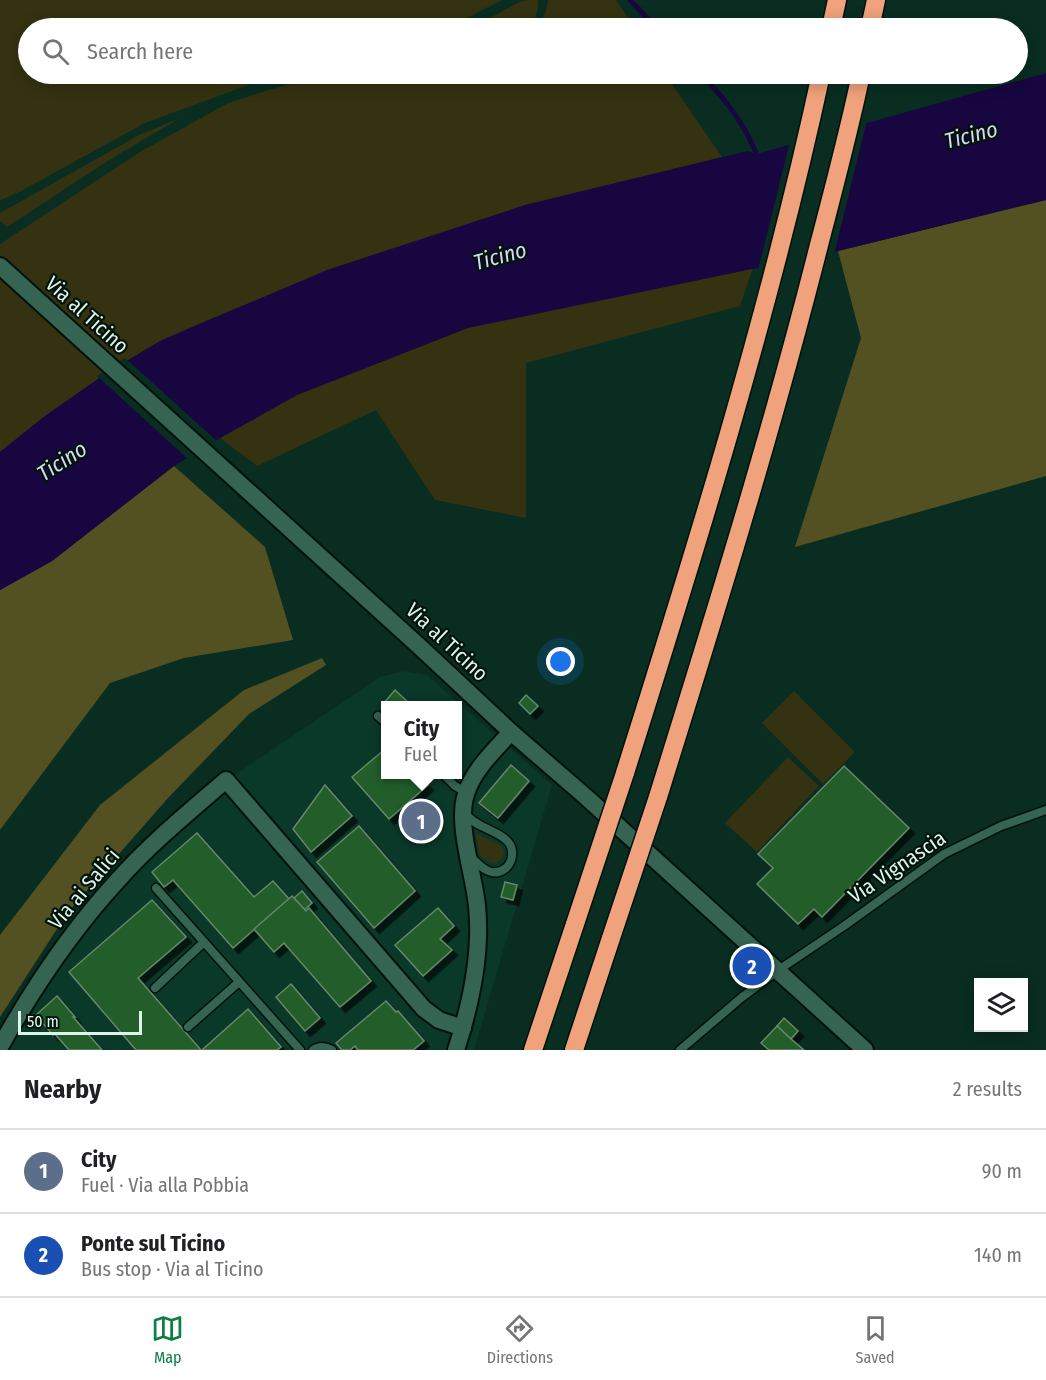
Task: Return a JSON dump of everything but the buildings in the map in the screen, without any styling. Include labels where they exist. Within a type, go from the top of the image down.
[{"type":"highway","points":[[833,18],[837,0]]},
{"type":"highway","points":[[872,18],[876,0]]},
{"type":"highway","points":[[533,1050],[625,773],[719,469],[767,298],[819,84]]},
{"type":"highway","points":[[573,1050],[658,797],[770,431],[831,201],[859,84]]},
{"type":"street","name":"Via al Ticino","points":[[0,266],[864,1050]]},
{"type":"street","points":[[456,1050],[470,1001],[478,951],[477,909],[464,828],[465,798],[470,783],[479,769],[511,732]]},
{"type":"street","name":"Via ai Salici","points":[[0,1047],[50,966],[105,895],[156,842],[226,780],[424,1009],[439,1020],[464,1028]]},
{"type":"lane","points":[[448,779],[465,798],[467,817],[507,840],[513,852],[505,869],[493,872],[482,868],[468,854]]},
{"type":"lane","name":"Via Vignascia","points":[[680,1050],[777,970],[844,926],[944,854],[992,830],[1046,810]]},
{"type":"lane","points":[[156,888],[300,1050]]},
{"type":"lane","points":[[155,988],[204,942]]},
{"type":"lane","points":[[188,1027],[239,982]]},
{"type":"lane","points":[[313,1050],[321,1047],[332,1050]]},
{"type":"shaded area","points":[[0,0],[502,0],[467,18],[18,18],[18,84],[251,84],[145,123],[21,191],[0,200]]},
{"type":"shaded area","points":[[538,0],[535,18],[490,18],[520,2]]},
{"type":"shaded area","points":[[548,0],[616,0],[628,18],[543,18]]},
{"type":"shaded area","points":[[289,84],[672,84],[722,157],[525,205],[229,311],[162,340],[108,372],[45,416],[0,452],[0,244],[138,153],[228,103]]},
{"type":"shaded area","points":[[180,118],[114,157],[7,227],[0,221],[0,213],[139,135]]},
{"type":"shaded area","points":[[1046,200],[1046,476],[795,547],[861,338],[838,251]]},
{"type":"shaded area","points":[[753,268],[740,306],[526,363],[526,518],[435,500],[376,410],[257,466],[220,438],[297,395],[468,327]]},
{"type":"shaded area","points":[[174,466],[265,547],[293,640],[184,658],[110,683],[0,830],[0,590],[52,561]]},
{"type":"shaded area","points":[[322,658],[326,665],[249,714],[168,798],[68,912],[0,1017],[0,935],[100,805],[244,690]]},
{"type":"shaded area","points":[[404,671],[427,675],[457,701],[381,701],[381,779],[462,779],[462,706],[552,785],[474,1050],[5,1050],[11,1035],[112,896],[236,774],[380,677]]},
{"type":"shaded area","points":[[794,691],[855,752],[823,784],[762,723]]},
{"type":"shaded area","points":[[788,757],[819,786],[757,852],[725,823]]},
{"type":"shaded area","points":[[475,833],[501,846],[504,851],[501,860],[493,863],[480,856]]},
{"type":"water","name":"Ticino","points":[[1046,73],[1046,200],[838,251],[468,328],[297,395],[220,438],[174,466],[52,561],[0,590],[0,452],[45,416],[108,372],[162,340],[327,270],[525,205],[748,151],[757,154],[1007,84],[1028,84],[1028,78]]},
{"type":"pier","points":[[867,120],[834,255],[758,270],[790,141]]},
{"type":"pier","points":[[125,358],[218,442],[189,460],[97,376]]},
{"type":"waterway","points":[[630,0],[647,18]]},
{"type":"waterway","points":[[710,84],[748,135],[759,160]]},
{"type":"place","name":"City","points":[[421,821]]},
{"type":"place","name":"Ponte sul Ticino","points":[[752,966]]}]
